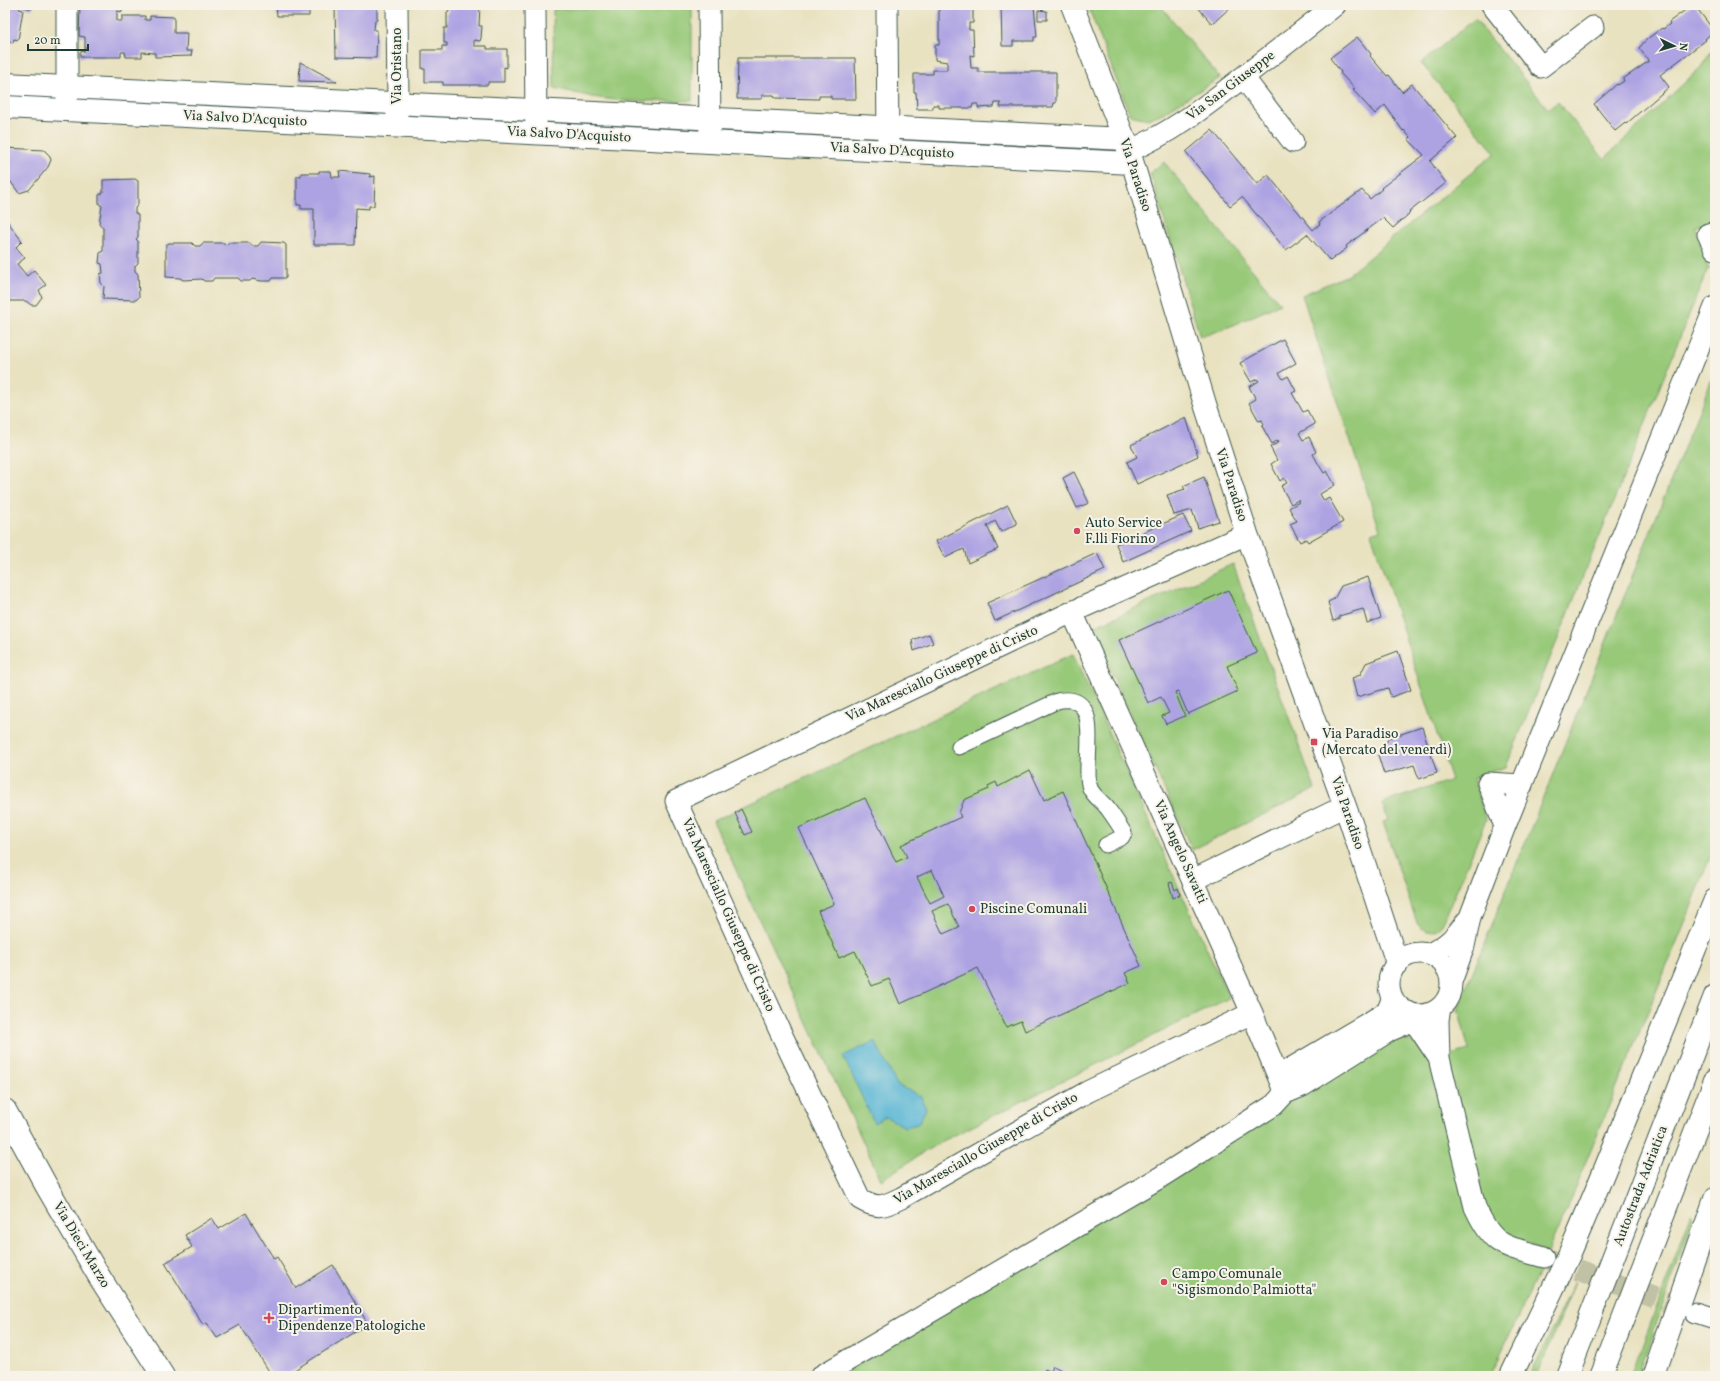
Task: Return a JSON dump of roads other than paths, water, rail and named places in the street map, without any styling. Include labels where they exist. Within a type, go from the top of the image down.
[{"type":"main road","name":"Via Paradiso","points":[[1072,5],[1129,151],[1247,534],[1345,806],[1397,963]]},
{"type":"main road","name":"Via Salvo D'Acquisto","points":[[5,84],[889,128],[1129,151]]},
{"type":"main road","name":"Via Salvo D'Acquisto","points":[[5,107],[888,151],[1129,151]]},
{"type":"main road","points":[[1511,1376],[1542,1312],[1593,1199],[1715,900]]},
{"type":"main road","name":"Autostrada Adriatica","points":[[1566,1376],[1715,996]]},
{"type":"main road","points":[[1600,1376],[1715,1080]]},
{"type":"main road","name":"Via Dieci Marzo","points":[[5,1110],[47,1187],[100,1278],[163,1376]]},
{"type":"main road","points":[[1653,1376],[1715,1199]]},
{"type":"street","points":[[67,5],[67,110]]},
{"type":"street","name":"Via Oristano","points":[[396,126],[398,104],[397,5]]},
{"type":"street","points":[[535,5],[536,133]]},
{"type":"street","points":[[709,5],[710,142]]},
{"type":"street","points":[[887,5],[888,151]]},
{"type":"street","points":[[1492,5],[1541,67],[1593,27]]},
{"type":"street","name":"Via San Giuseppe","points":[[1129,151],[1174,128],[1243,77],[1328,7]]},
{"type":"street","points":[[1243,77],[1292,142]]},
{"type":"street","points":[[1715,232],[1708,234],[1715,249]]},
{"type":"street","points":[[1400,1006],[1415,1015],[1424,1015],[1440,1008],[1450,992],[1451,982],[1464,946],[1470,917],[1505,826],[1715,307]]},
{"type":"street","name":"Via Maresciallo Giuseppe di Cristo","points":[[1247,534],[1072,612],[676,801],[779,1029],[860,1199],[873,1206],[887,1205],[901,1198],[1086,1092],[1252,1013]]},
{"type":"street","name":"Via Angelo Savatti","points":[[1072,612],[1193,880],[1282,1085]]},
{"type":"street","points":[[959,748],[1057,701],[1068,699],[1076,702],[1085,709],[1090,729],[1087,773],[1091,790],[1108,808],[1124,832],[1122,837],[1106,846]]},
{"type":"street","points":[[1505,826],[1488,783],[1522,784]]},
{"type":"street","points":[[1193,880],[1345,806]]},
{"type":"street","points":[[821,1376],[1159,1178],[1274,1105],[1282,1085],[1302,1086],[1389,1031],[1405,1024],[1400,1006],[1389,980],[1391,971],[1397,963],[1411,954],[1428,954],[1440,949],[1454,939],[1470,917]]},
{"type":"street","points":[[1428,954],[1437,958],[1444,964],[1449,973],[1451,982]]},
{"type":"street","points":[[1400,1006],[1439,1058]]},
{"type":"street","points":[[1440,1008],[1438,1026],[1439,1058],[1475,1207],[1484,1227],[1495,1240],[1511,1249],[1544,1257]]},
{"type":"water","points":[[875,1041],[897,1085],[921,1096],[926,1109],[918,1124],[905,1127],[886,1117],[874,1123],[843,1056]]},
{"type":"tunnel","points":[[1548,1259],[1694,1312]]},
{"type":"place","name":"Auto Service F.lli Fiorino","points":[[1077,531]]},
{"type":"place","name":"Via Paradiso (Mercato del venerdì)","points":[[1314,742]]},
{"type":"place","name":"Piscine Comunali","points":[[972,909]]},
{"type":"place","name":"Campo Comunale \"Sigismondo Palmiotta\"","points":[[1164,1282]]},
{"type":"place","name":"Dipartimento Dipendenze Patologiche","points":[[269,1318]]}]
